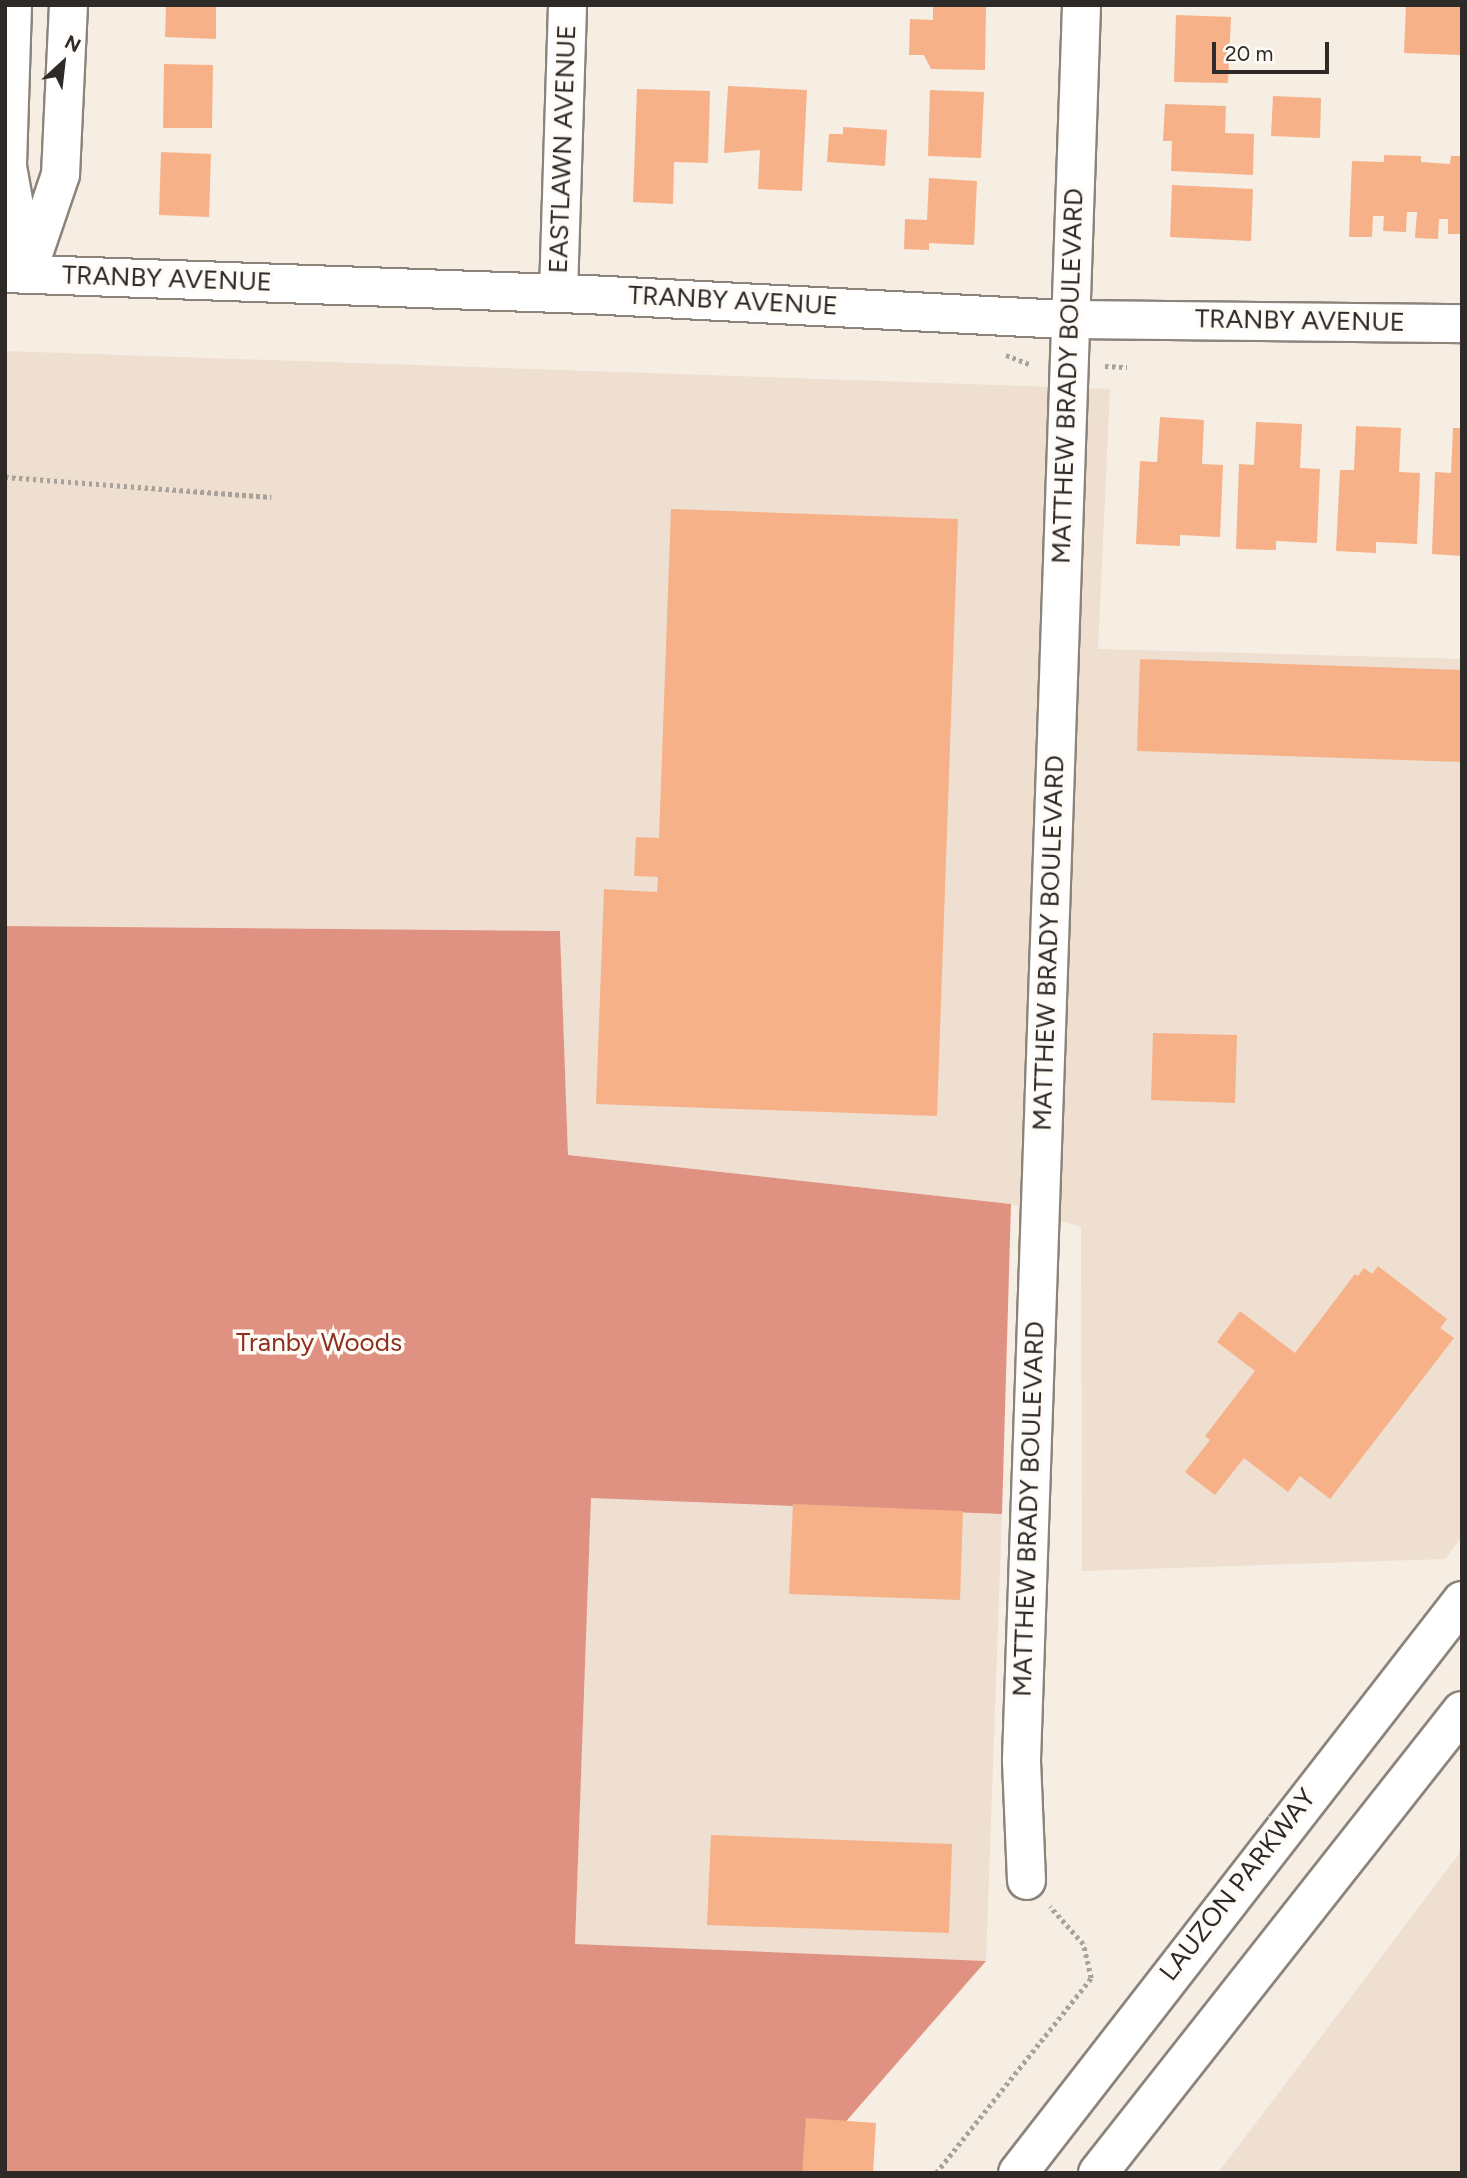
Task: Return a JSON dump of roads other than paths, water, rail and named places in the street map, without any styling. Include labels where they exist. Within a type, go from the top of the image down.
[{"type":"main road","name":"LAUZON PARKWAY","points":[[1018,2173],[1462,1601]]},
{"type":"main road","points":[[1098,2173],[1462,1711]]},
{"type":"street","points":[[12,5],[6,166],[16,274]]},
{"type":"street","points":[[16,274],[61,174],[68,5]]},
{"type":"street","name":"EASTLAWN AVENUE","points":[[558,292],[568,5]]},
{"type":"street","name":"MATTHEW BRADY BOULEVARD","points":[[1026,1880],[1022,1746],[1081,5]]},
{"type":"street","name":"TRANBY AVENUE","points":[[16,274],[558,292],[1069,319],[1462,323]]},
{"type":"park label","name":"Tranby Woods","points":[[319,1343]]}]
